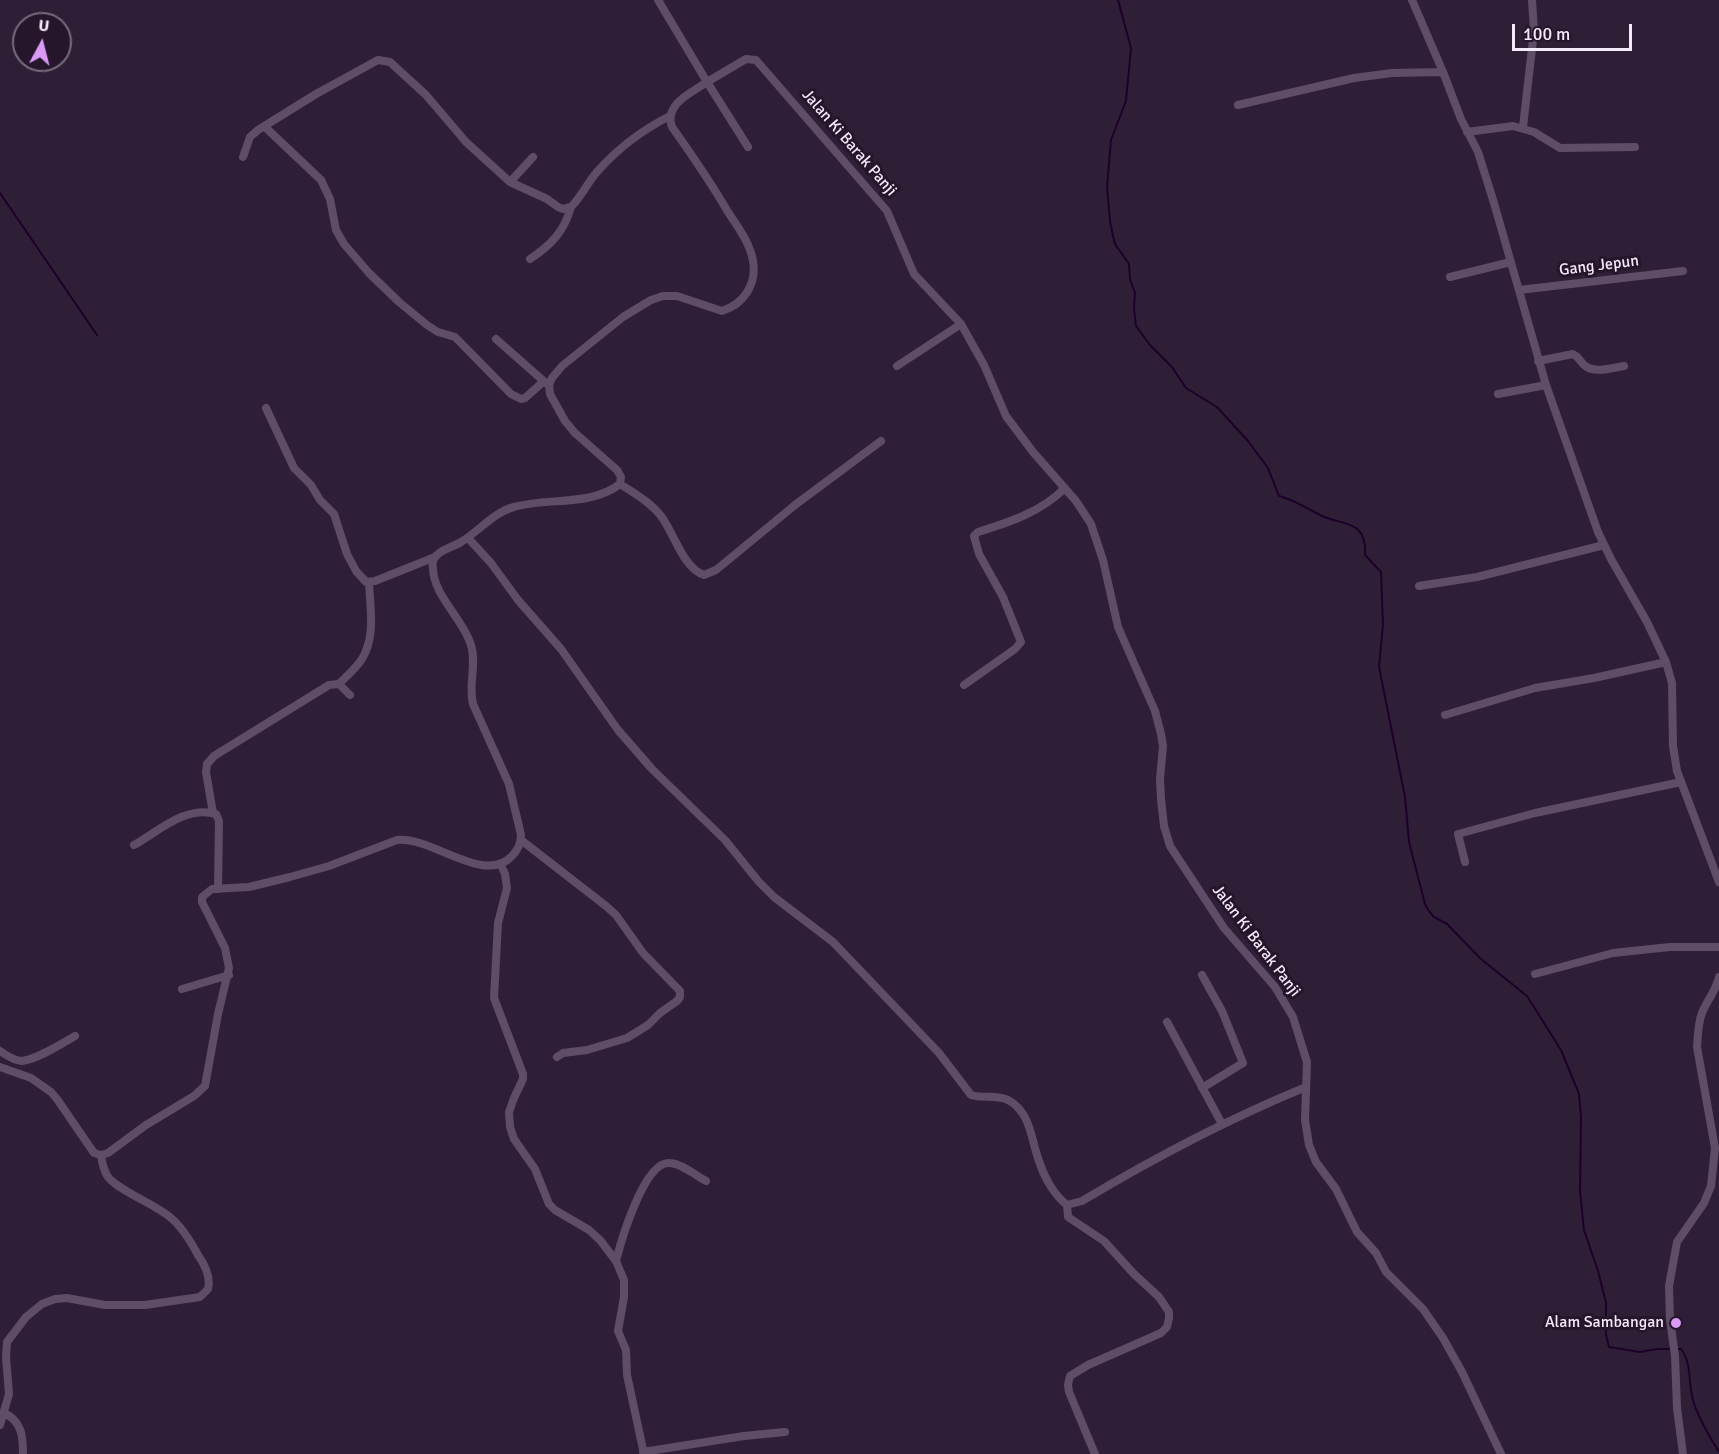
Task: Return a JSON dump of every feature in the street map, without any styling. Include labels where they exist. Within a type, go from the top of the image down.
[{"type":"street","points":[[658,0],[748,147]]},
{"type":"street","points":[[1412,0],[1467,132],[1478,152],[1546,385],[1604,545],[1647,622],[1666,662],[1672,683],[1673,746],[1681,782],[1719,882]]},
{"type":"street","points":[[1523,127],[1534,31],[1532,0]]},
{"type":"street","name":"Jalan Ki Barak Panji","points":[[530,259],[548,247],[561,233],[571,207],[597,172],[617,153],[646,128],[670,116],[676,104],[746,59],[756,60],[887,211],[914,274],[961,324],[984,365],[1006,416],[1033,452],[1065,488],[1091,524],[1118,627],[1155,711],[1163,746],[1161,799],[1164,826],[1170,846],[1224,928],[1275,987],[1285,1003],[1299,1032],[1307,1062],[1305,1120],[1309,1146],[1316,1162],[1336,1189],[1357,1232],[1376,1253],[1386,1272],[1423,1309],[1443,1338],[1501,1454]]},
{"type":"street","points":[[243,157],[250,137],[264,126],[374,61],[383,60],[390,62],[426,94],[466,142],[510,182],[558,207],[567,209],[571,207]]},
{"type":"street","points":[[1238,105],[1354,78],[1392,73],[1443,72]]},
{"type":"street","points":[[264,126],[321,180],[330,199],[336,230],[344,244],[369,273],[399,302],[433,329],[455,337],[511,394],[517,398],[525,398],[546,384],[562,366],[623,317],[651,300],[663,296],[677,296],[722,311],[734,305],[750,290],[754,268],[750,249],[709,180],[672,127],[670,116]]},
{"type":"street","points":[[1467,132],[1523,127],[1560,148],[1635,147]]},
{"type":"street","points":[[510,182],[533,157]]},
{"type":"street","points":[[1450,277],[1510,262]]},
{"type":"street","name":"Gang Jepun","points":[[1519,290],[1683,271]]},
{"type":"street","points":[[897,366],[961,324]]},
{"type":"street","points":[[496,339],[546,384],[552,401],[565,421],[575,434],[617,471],[621,477],[620,484]]},
{"type":"street","points":[[1539,361],[1573,354],[1584,365],[1593,369],[1624,366]]},
{"type":"street","points":[[1498,394],[1546,385]]},
{"type":"street","points":[[266,408],[294,468],[334,514],[351,562],[361,577],[369,582]]},
{"type":"street","points":[[620,484],[640,497],[659,514],[674,536],[686,562],[704,575],[716,570],[795,505],[881,441]]},
{"type":"street","points":[[369,582],[435,557],[468,538],[510,508],[568,501],[607,492],[620,484]]},
{"type":"street","points":[[963,685],[1015,649],[1021,642],[1003,597],[979,554],[974,536],[978,532],[1040,508],[1065,488]]},
{"type":"street","points":[[468,538],[491,562],[518,600],[561,649],[618,730],[652,768],[725,840],[759,882],[774,897],[833,942],[939,1053],[971,1095],[979,1098],[996,1096],[1006,1099],[1017,1107],[1029,1124],[1038,1159],[1046,1178],[1067,1205],[1068,1217],[1104,1241],[1159,1297],[1169,1312],[1169,1322],[1161,1333],[1088,1365],[1070,1376],[1069,1392],[1095,1454]]},
{"type":"street","points":[[1419,586],[1486,575],[1604,545]]},
{"type":"street","points":[[0,1067],[31,1078],[51,1092],[94,1153],[101,1155],[108,1153],[146,1125],[181,1105],[205,1086],[220,1002],[229,975],[229,963],[225,948],[202,902],[205,894],[212,889],[249,887],[290,878],[404,839],[425,844],[478,865],[501,865],[514,854],[521,840],[519,821],[509,784],[471,696],[473,658],[471,644],[440,589],[433,572],[435,557]]},
{"type":"street","points":[[213,813],[206,771],[210,760],[238,740],[329,685],[339,684],[363,658],[371,620],[369,582]]},
{"type":"street","points":[[1445,715],[1535,688],[1666,662]]},
{"type":"street","points":[[339,684],[350,695]]},
{"type":"street","points":[[1465,862],[1458,834],[1520,816],[1681,782]]},
{"type":"street","points":[[134,845],[178,818],[200,812],[218,815],[218,889]]},
{"type":"street","points":[[521,840],[616,915],[643,953],[680,991],[680,997],[676,1001],[636,1033],[598,1047],[563,1053],[557,1058]]},
{"type":"street","points":[[501,865],[507,888],[498,923],[494,998],[523,1074],[523,1079],[511,1104],[510,1127],[514,1139],[535,1169],[545,1197],[552,1207],[589,1230],[616,1261],[625,1287],[618,1331],[626,1350],[627,1375],[644,1453],[744,1436],[785,1432]]},
{"type":"street","points":[[1535,974],[1613,953],[1670,947],[1719,946]]},
{"type":"street","points":[[182,989],[229,975]]},
{"type":"street","points":[[1202,975],[1222,1011],[1243,1063],[1202,1088]]},
{"type":"street","points":[[1683,1454],[1677,1408],[1669,1286],[1677,1242],[1704,1203],[1712,1186],[1715,1148],[1697,1047],[1702,1014],[1714,994],[1719,977]]},
{"type":"street","points":[[1167,1022],[1222,1124]]},
{"type":"street","points":[[0,1051],[12,1059],[22,1060],[46,1052],[75,1036]]},
{"type":"street","points":[[1067,1205],[1082,1201],[1169,1151],[1246,1111],[1306,1087]]},
{"type":"street","points":[[0,1425],[9,1394],[6,1357],[8,1342],[26,1317],[42,1304],[55,1299],[74,1298],[105,1305],[145,1305],[200,1297],[208,1289],[209,1278],[206,1270],[177,1223],[108,1177],[102,1166],[101,1155]]},
{"type":"street","points":[[616,1261],[626,1225],[637,1200],[658,1166],[667,1162],[674,1163],[706,1181]]},
{"type":"street","points":[[4,1413],[14,1419],[21,1429],[23,1454]]},
{"type":"waterway","points":[[1118,0],[1131,48],[1126,101],[1111,140],[1107,187],[1115,244],[1129,264],[1130,279],[1135,293],[1136,326],[1150,345],[1172,367],[1186,388],[1217,407],[1248,441],[1268,468],[1279,496],[1322,516],[1353,526],[1362,536],[1365,555],[1381,572],[1383,624],[1379,667],[1405,797],[1409,842],[1425,904],[1434,917],[1447,924],[1481,959],[1527,996],[1561,1050],[1579,1094],[1580,1191],[1584,1230],[1606,1303],[1606,1335],[1609,1347],[1640,1352],[1681,1349],[1687,1360],[1695,1407],[1719,1452]]},
{"type":"waterway","points":[[0,193],[97,335]]},
{"type":"place","name":"Alam Sambangan","points":[[1676,1323]]}]
